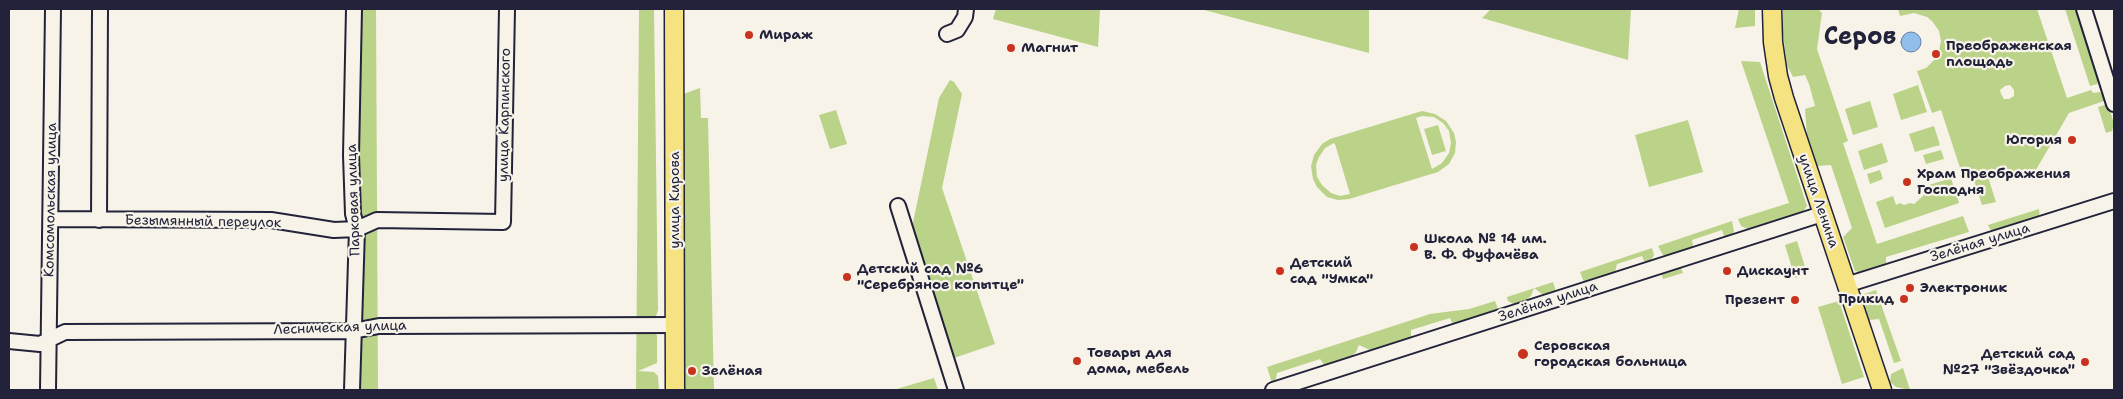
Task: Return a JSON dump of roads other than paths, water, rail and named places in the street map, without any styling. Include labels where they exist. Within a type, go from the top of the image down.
[{"type":"main road","name":"улица Кирова","points":[[674,9],[675,390]]},
{"type":"main road","name":"улица Ленина","points":[[1772,9],[1773,42],[1778,76],[1822,214],[1882,390]]},
{"type":"street","name":"Комсомольская улица","points":[[48,390],[53,9]]},
{"type":"street","points":[[98,220],[100,9]]},
{"type":"street","name":"Парковая улица","points":[[352,390],[357,229],[352,214],[351,155],[354,9]]},
{"type":"street","name":"улица Карпинского","points":[[503,222],[507,9]]},
{"type":"street","points":[[947,34],[957,30],[965,17],[966,9]]},
{"type":"street","points":[[2084,9],[2114,104]]},
{"type":"street","name":"Зелёная улица","points":[[1846,285],[2114,201]]},
{"type":"street","points":[[898,206],[956,390]]},
{"type":"street","name":"Зелёная улица","points":[[1273,390],[1822,214]]},
{"type":"street","name":"Безымянный переулок","points":[[51,219],[271,220],[334,230],[357,229],[377,220],[503,222]]},
{"type":"street","name":"Лесническая улица","points":[[9,341],[40,344],[65,332],[353,330],[379,326],[675,325]]},
{"type":"water","points":[[1911,32],[1918,35],[1921,42],[1918,49],[1911,52],[1904,49],[1901,42],[1904,35]]},
{"type":"place","name":"Мираж","points":[[749,35]]},
{"type":"place","name":"Магнит","points":[[1011,48]]},
{"type":"place","name":"Преображенская площадь","points":[[1936,54]]},
{"type":"place","name":"Югория","points":[[2072,140]]},
{"type":"place","name":"Храм Преображения Господня","points":[[1907,182]]},
{"type":"place","name":"Школа № 14 им. В. Ф. Фуфачёва","points":[[1414,247]]},
{"type":"place","name":"Детский сад \"Умка\"","points":[[1280,271]]},
{"type":"place","name":"Дискаунт","points":[[1727,271]]},
{"type":"place","name":"Детский сад №6 \"Серебряное копытце\"","points":[[847,277]]},
{"type":"place","name":"Электроник","points":[[1910,288]]},
{"type":"place","name":"Прикид","points":[[1904,299]]},
{"type":"place","name":"Презент","points":[[1795,300]]},
{"type":"place","name":"Серовская городская больница","points":[[1523,354]]},
{"type":"place","name":"Товары для дома, мебель","points":[[1077,361]]},
{"type":"place","name":"Детский сад №27 \"Звёздочка\"","points":[[2085,362]]},
{"type":"place","name":"Зелёная","points":[[692,371]]},
{"type":"district","name":"Серов","points":[[1860,38]]}]
